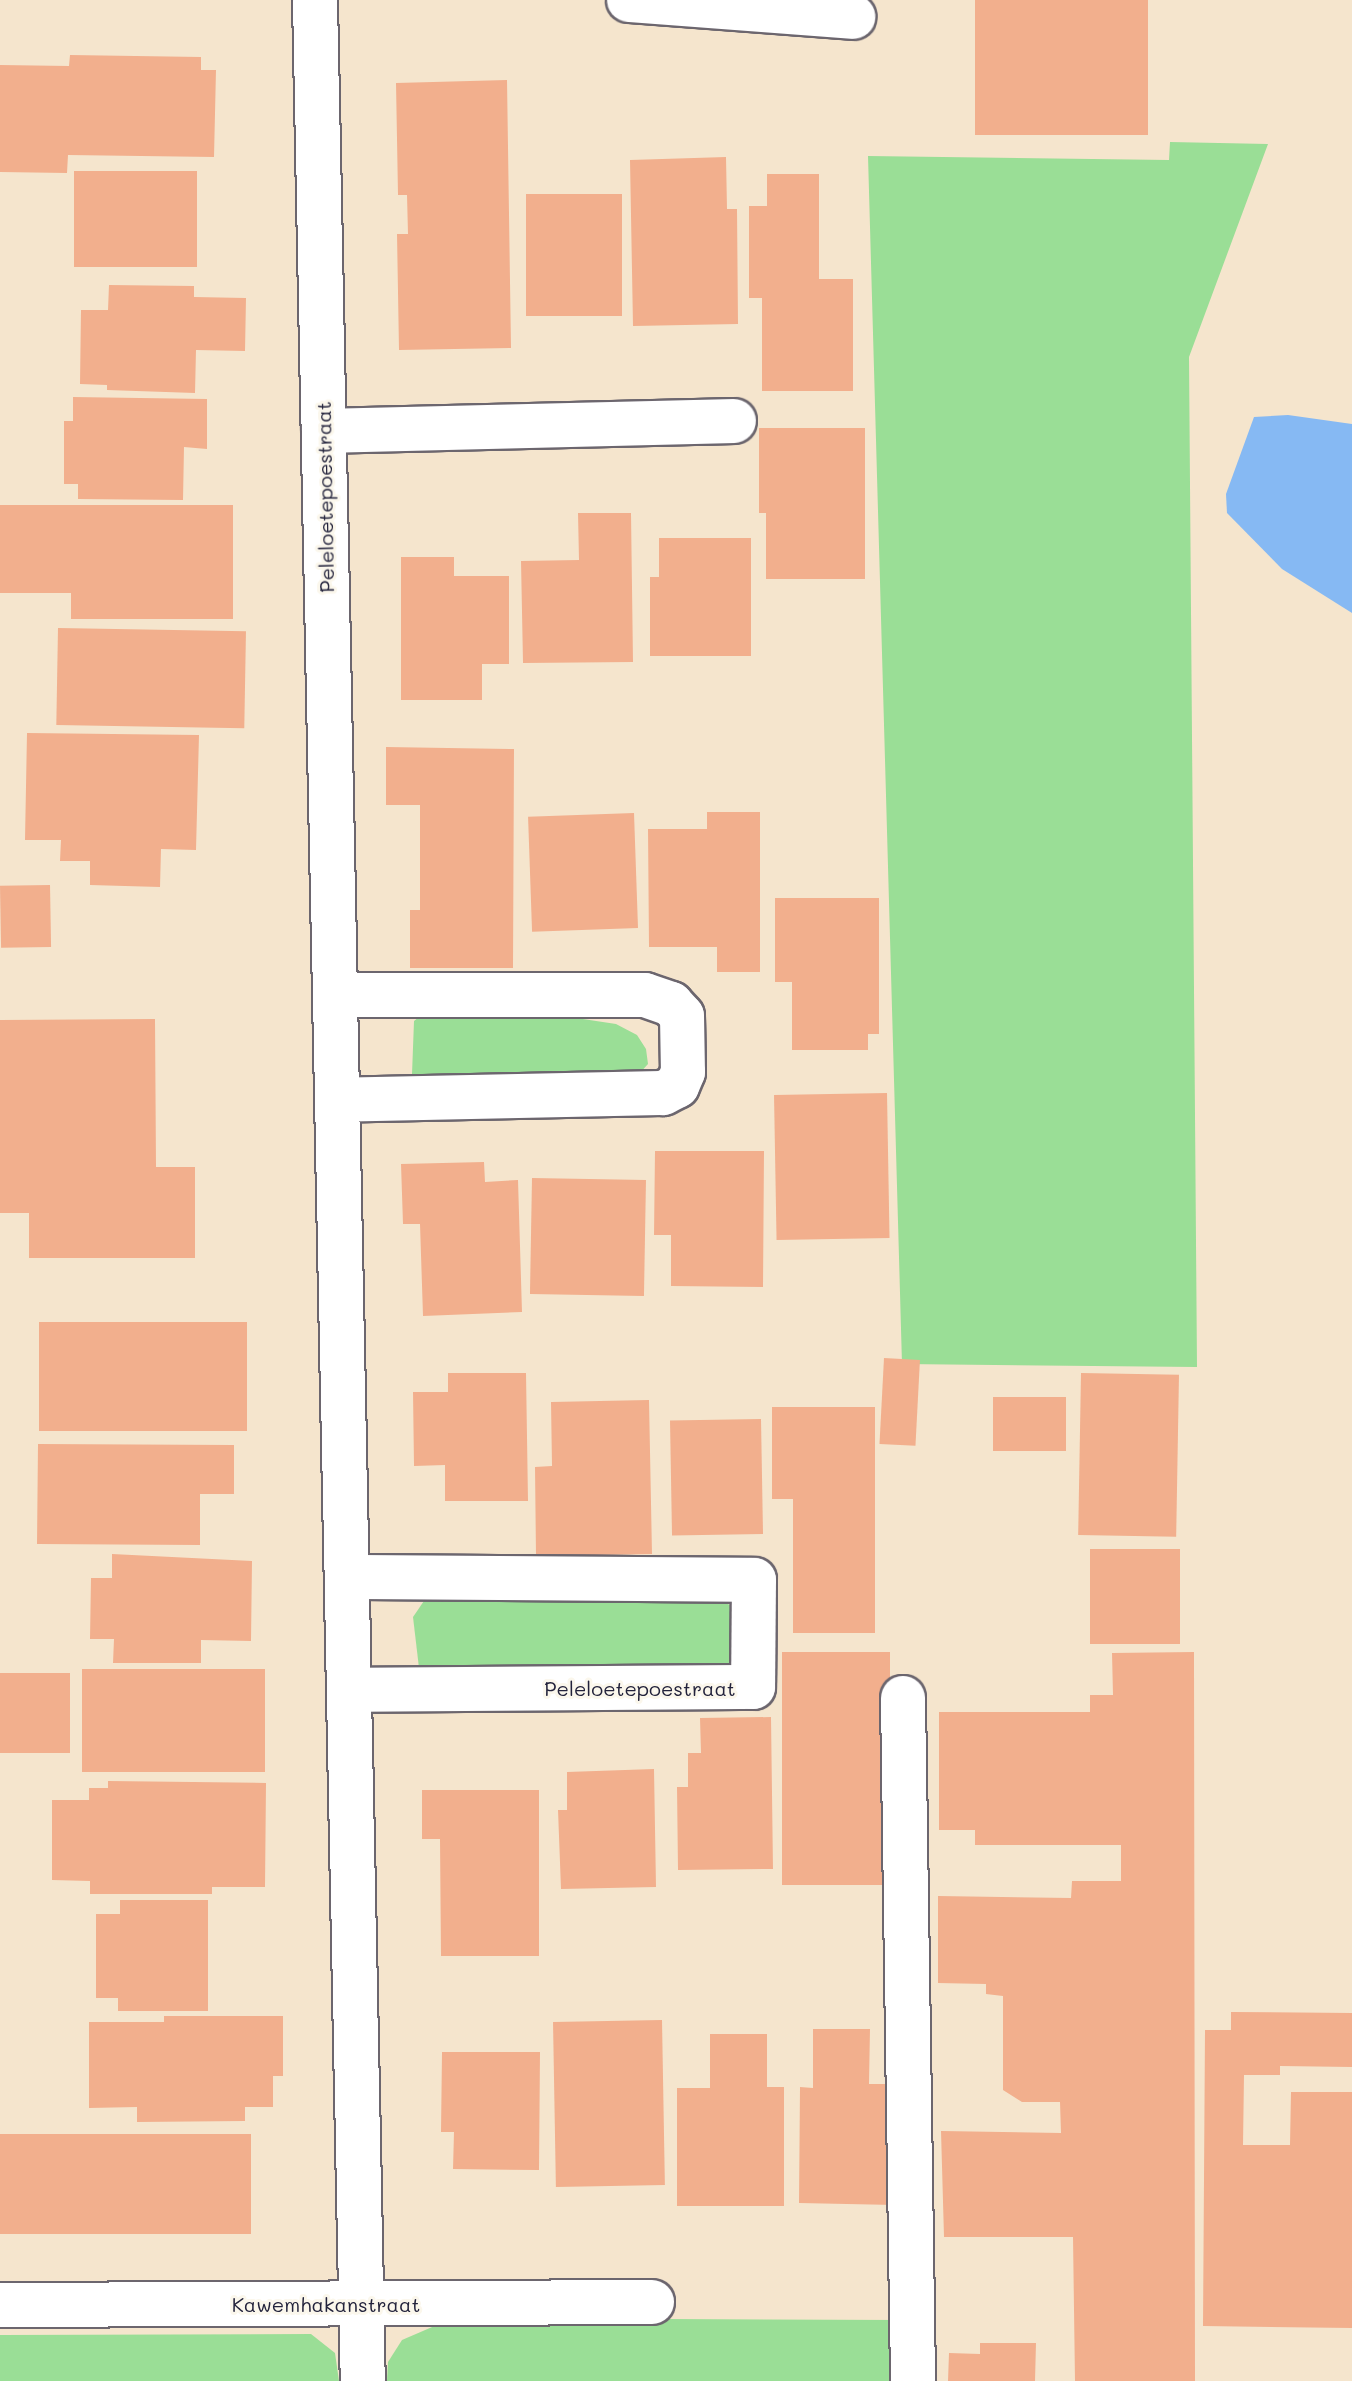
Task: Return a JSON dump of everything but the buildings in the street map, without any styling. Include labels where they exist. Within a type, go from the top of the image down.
[{"type":"street","name":"Peleloetepoestraat","points":[[315,0],[364,2303],[363,2381]]},
{"type":"street","points":[[629,0],[853,17]]},
{"type":"street","points":[[324,431],[734,421]]},
{"type":"street","points":[[336,995],[645,995],[671,1004],[682,1016],[683,1072],[677,1086],[663,1093],[338,1100]]},
{"type":"street","name":"Peleloetepoestraat","points":[[348,1577],[754,1580],[753,1687],[350,1690]]},
{"type":"street","points":[[903,1698],[913,2381]]},
{"type":"street","name":"Kawemhakanstraat","points":[[0,2305],[652,2302]]},
{"type":"green space","points":[[1170,142],[1268,144],[1189,357],[1197,1367],[902,1364],[868,156],[1169,160]]},
{"type":"green space","points":[[510,1008],[616,1024],[637,1035],[646,1049],[648,1064],[638,1075],[622,1078],[543,1073],[502,1090],[416,1085],[412,1074],[414,1021],[424,1013]]},
{"type":"green space","points":[[426,1598],[720,1601],[738,1608],[743,1627],[729,1678],[419,1668],[413,1617]]},
{"type":"green space","points":[[453,2318],[902,2320],[901,2381],[387,2381],[388,2362],[402,2340]]},
{"type":"green space","points":[[311,2334],[335,2353],[339,2381],[0,2381],[0,2335]]},
{"type":"water","points":[[1288,415],[1352,424],[1352,613],[1282,569],[1227,513],[1226,494],[1254,417]]}]
